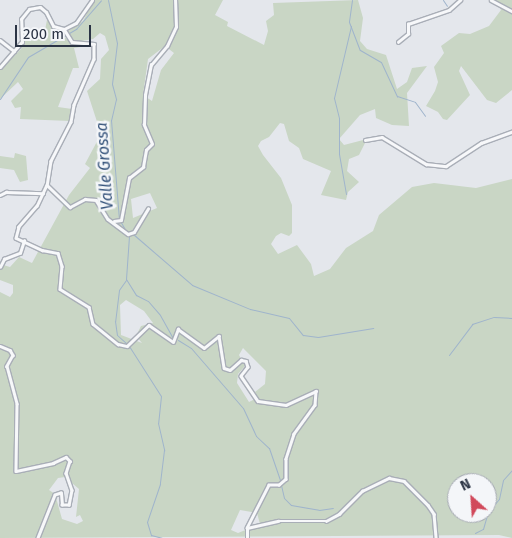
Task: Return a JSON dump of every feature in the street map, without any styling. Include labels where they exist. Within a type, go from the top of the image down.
[{"type":"street","points":[[0,67],[2,62],[16,52],[22,42],[21,19],[29,9],[40,7],[46,12],[53,26],[64,29],[76,23],[92,0]]},
{"type":"street","points":[[114,221],[121,220],[129,178],[143,167],[146,150],[152,144],[144,125],[145,95],[151,65],[167,46],[176,27],[175,0]]},
{"type":"street","points":[[398,42],[408,34],[408,24],[448,10],[460,0]]},
{"type":"street","points":[[491,0],[512,11]]},
{"type":"street","points":[[64,29],[72,42],[92,42],[95,46],[94,59],[74,105],[71,122],[51,161],[47,185],[37,206],[19,227],[16,238],[58,254],[62,266],[60,289],[89,307],[93,324],[102,328],[118,344],[127,346],[149,325],[173,342],[178,329],[204,348],[219,336],[224,368],[230,370],[241,360],[246,361],[248,367],[242,376],[258,400],[286,405],[316,391],[315,406],[294,434],[286,459],[284,483],[269,485],[247,528],[247,538]]},
{"type":"street","points":[[0,40],[16,52]]},
{"type":"street","points":[[365,140],[382,136],[426,164],[446,166],[481,143],[512,132]]},
{"type":"street","points":[[47,185],[70,207],[85,199],[96,200],[108,219],[114,221],[130,235],[148,209]]},
{"type":"street","points":[[0,195],[6,192],[43,193]]},
{"type":"street","points":[[0,267],[4,259],[20,253],[24,242]]},
{"type":"street","points":[[0,346],[10,350],[13,355],[7,366],[17,404],[16,471],[68,457],[66,476],[72,490],[69,505],[62,505],[61,493],[55,495],[38,538]]},
{"type":"street","points":[[247,528],[278,521],[301,523],[334,518],[362,491],[390,478],[404,481],[428,505],[434,514],[436,538]]},
{"type":"green space","points":[[94,0],[223,0],[215,15],[228,22],[227,26],[264,45],[268,31],[266,21],[274,15],[273,3],[358,0],[363,18],[360,41],[367,49],[386,55],[397,89],[407,82],[412,68],[427,66],[407,93],[409,126],[392,125],[376,118],[375,109],[360,115],[339,139],[344,145],[367,139],[359,155],[349,159],[347,171],[359,182],[348,192],[346,200],[321,195],[331,171],[303,159],[299,148],[289,141],[284,124],[280,123],[269,137],[261,141],[258,146],[281,178],[292,205],[292,233],[289,236],[281,233],[276,236],[271,244],[278,254],[297,245],[311,264],[314,276],[330,269],[346,248],[373,231],[379,215],[412,187],[434,183],[476,188],[512,179],[512,538],[499,535],[0,538],[0,292],[10,297],[13,293],[13,285],[0,280],[0,264],[10,267],[19,257],[32,263],[69,195],[90,168],[85,164],[101,134],[87,91],[100,79],[101,59],[109,50],[105,36],[100,33],[93,39],[76,42],[67,32],[83,21]],"holes":[[[165,46],[174,53],[161,70],[152,101],[143,95],[148,59]],[[150,193],[157,208],[133,218],[131,199]],[[126,300],[144,311],[153,323],[141,326],[136,336],[142,343],[121,335],[120,305]],[[243,348],[266,371],[265,384],[255,392],[257,398],[249,402],[237,383],[238,374],[245,366],[239,355]],[[65,477],[79,489],[76,517],[80,515],[83,521],[77,524],[62,519],[55,494],[49,490],[58,478]],[[240,510],[257,513],[260,524],[238,533],[231,530]]]},
{"type":"green space","points":[[495,0],[512,0],[512,90],[496,103],[487,100],[461,66],[459,71],[470,95],[447,120],[443,119],[438,112],[426,106],[438,82],[434,67],[444,53],[441,46],[459,33],[470,34],[489,26],[501,10]]},
{"type":"green space","points":[[47,20],[72,44],[94,45],[74,48],[79,68],[73,68],[58,107],[72,109],[70,121],[20,119],[21,107],[15,108],[11,101],[23,89],[18,82],[0,99],[0,70],[21,49],[25,35],[43,40]]},
{"type":"green space","points":[[15,153],[26,156],[28,180],[20,182],[14,170],[0,168],[0,156],[14,158]]},
{"type":"waterway","points":[[0,99],[28,57],[76,29],[101,0]]},
{"type":"waterway","name":"Valle Grossa","points":[[108,0],[117,43],[112,84],[116,99],[111,120],[119,219],[129,236],[126,279],[136,295],[148,301],[160,315],[174,340]]},
{"type":"waterway","points":[[352,0],[349,22],[360,50],[381,62],[397,96],[415,102],[425,116]]},
{"type":"waterway","points":[[443,0],[447,6]]},
{"type":"waterway","points":[[346,194],[339,154],[339,118],[334,98],[351,26]]},
{"type":"waterway","points":[[133,234],[192,285],[250,309],[289,318],[303,335],[318,337],[373,328]]},
{"type":"waterway","points":[[126,280],[119,290],[115,321],[117,335],[127,344]]},
{"type":"waterway","points":[[449,355],[472,324],[494,317],[512,318]]},
{"type":"waterway","name":"Valle Grossa","points":[[178,340],[191,348],[243,408],[256,436],[269,448],[281,483]]},
{"type":"waterway","points":[[129,346],[161,396],[158,423],[164,450],[160,484],[147,522],[151,535],[162,538]]},
{"type":"waterway","points":[[475,533],[483,529],[488,512],[499,499],[503,480],[512,470]]},
{"type":"waterway","name":"Valle Grossa","points":[[281,485],[284,498],[291,505],[319,510],[333,508]]}]
